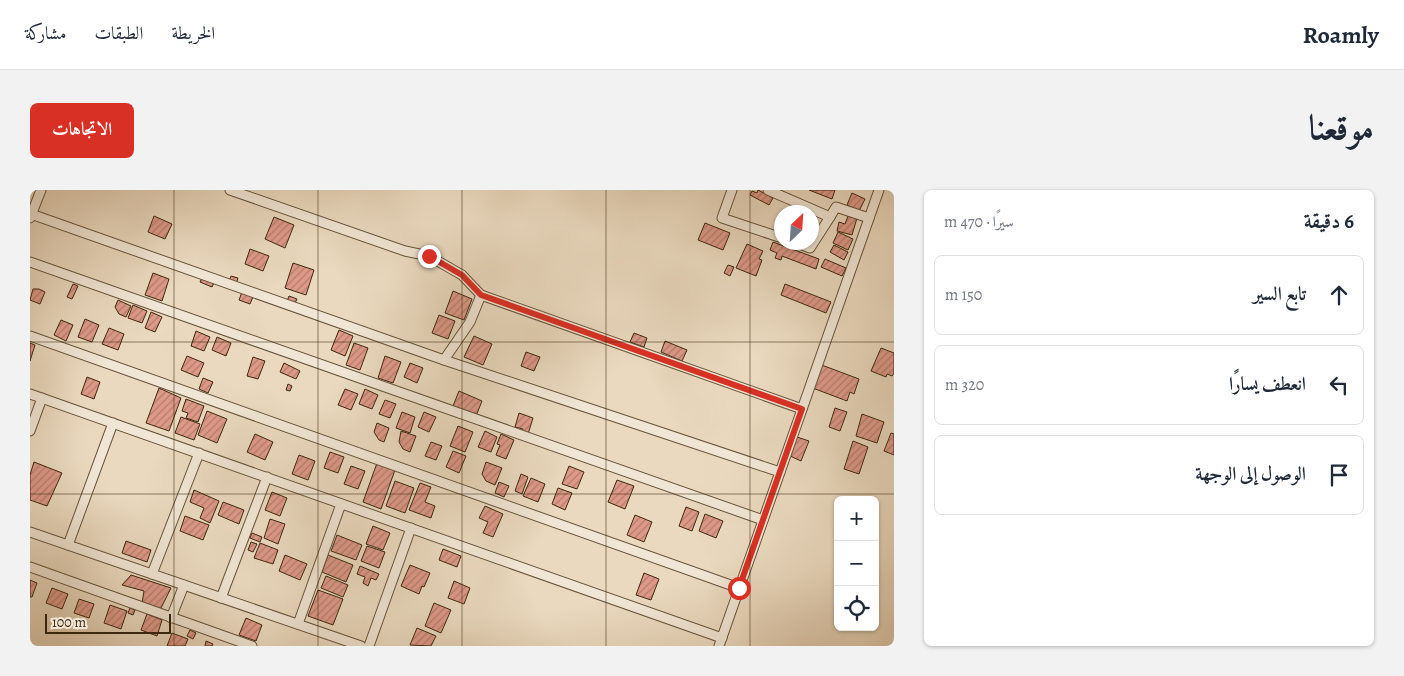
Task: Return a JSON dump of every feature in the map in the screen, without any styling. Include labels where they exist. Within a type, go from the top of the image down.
[{"type":"street","points":[[41,190],[31,216],[444,360],[780,472]]},
{"type":"street","points":[[230,190],[405,251],[429,256],[462,275],[481,295],[802,409]]},
{"type":"street","points":[[732,190],[722,218],[774,235]]},
{"type":"street","points":[[768,190],[830,218]]},
{"type":"street","points":[[30,394],[410,528],[720,642],[879,190]]},
{"type":"street","points":[[819,234],[836,207],[869,218]]},
{"type":"street","points":[[30,262],[763,520]]},
{"type":"street","points":[[444,360],[470,322],[481,295]]},
{"type":"street","points":[[30,336],[739,588]]},
{"type":"street","points":[[30,431],[42,398]]},
{"type":"street","points":[[68,545],[113,423]]},
{"type":"street","points":[[152,574],[198,453]]},
{"type":"street","points":[[221,598],[267,477]]},
{"type":"street","points":[[298,624],[341,504]]},
{"type":"street","points":[[369,646],[410,528]]},
{"type":"street","points":[[30,532],[298,624],[338,642],[361,646]]},
{"type":"street","points":[[30,567],[252,646]]},
{"type":"street","points":[[171,618],[184,585]]},
{"type":"building","points":[[758,190],[773,198],[769,205],[750,195],[752,191],[757,193]]},
{"type":"building","points":[[809,190],[835,190],[832,199]]},
{"type":"building","points":[[852,193],[865,199],[859,211],[847,205]]},
{"type":"building","points":[[154,216],[172,224],[165,239],[148,232]]},
{"type":"building","points":[[848,216],[857,218],[852,235],[837,231],[839,222],[845,224]]},
{"type":"building","points":[[274,217],[294,225],[285,248],[265,239]]},
{"type":"building","points":[[705,223],[730,233],[723,250],[698,240]]},
{"type":"building","points":[[838,232],[853,239],[848,250],[833,243]]},
{"type":"building","points":[[773,242],[774,250],[795,250],[819,259],[816,269],[782,256],[781,260],[775,258],[777,253],[770,250]]},
{"type":"building","points":[[747,244],[763,251],[759,259],[762,260],[756,276],[736,268]]},
{"type":"building","points":[[834,245],[848,252],[844,260],[830,252]]},
{"type":"building","points":[[250,249],[269,256],[263,271],[245,264]]},
{"type":"building","points":[[825,259],[846,268],[842,276],[821,267]]},
{"type":"building","points":[[293,263],[314,270],[306,295],[285,288]]},
{"type":"building","points":[[728,265],[734,267],[730,276],[724,273]]},
{"type":"building","points":[[153,273],[169,279],[162,301],[145,295]]},
{"type":"building","points":[[231,276],[238,278],[236,284],[229,281]]},
{"type":"building","points":[[202,278],[214,283],[212,287],[200,282]]},
{"type":"building","points":[[73,284],[78,286],[72,299],[67,297]]},
{"type":"building","points":[[785,284],[831,302],[826,313],[781,295]]},
{"type":"building","points":[[33,289],[45,292],[40,304],[30,300]]},
{"type":"building","points":[[453,291],[472,299],[464,320],[445,313]]},
{"type":"building","points":[[242,292],[253,297],[250,304],[239,300]]},
{"type":"building","points":[[289,296],[297,299],[294,305],[287,301]]},
{"type":"building","points":[[118,300],[131,306],[126,317],[119,314],[115,307]]},
{"type":"building","points":[[133,305],[147,311],[142,323],[128,318]]},
{"type":"building","points":[[151,312],[162,317],[155,332],[145,328]]},
{"type":"building","points":[[439,315],[455,321],[448,339],[432,333]]},
{"type":"building","points":[[85,319],[99,325],[92,342],[78,337]]},
{"type":"building","points":[[61,320],[73,325],[66,341],[54,335]]},
{"type":"building","points":[[109,328],[124,334],[118,350],[102,344]]},
{"type":"building","points":[[339,330],[353,336],[345,356],[331,350]]},
{"type":"building","points":[[196,331],[210,337],[204,351],[191,346]]},
{"type":"building","points":[[634,333],[647,338],[644,347],[630,342]]},
{"type":"building","points":[[474,336],[492,344],[483,365],[464,357]]},
{"type":"building","points":[[217,337],[231,343],[226,356],[212,350]]},
{"type":"building","points":[[665,341],[687,350],[682,361],[661,352]]},
{"type":"building","points":[[30,343],[35,345],[30,361]]},
{"type":"building","points":[[354,343],[368,348],[360,370],[346,365]]},
{"type":"building","points":[[881,348],[894,353],[894,373],[892,376],[887,374],[886,377],[871,371]]},
{"type":"building","points":[[526,352],[540,357],[534,371],[521,366]]},
{"type":"building","points":[[187,356],[204,363],[198,377],[181,370]]},
{"type":"building","points":[[385,356],[401,362],[393,383],[378,378]]},
{"type":"building","points":[[253,357],[265,361],[258,379],[247,376]]},
{"type":"building","points":[[284,363],[300,371],[296,379],[280,372]]},
{"type":"building","points":[[410,363],[423,368],[417,383],[404,377]]},
{"type":"building","points":[[819,364],[859,379],[854,394],[850,392],[847,401],[810,387]]},
{"type":"building","points":[[87,377],[100,382],[94,399],[81,394]]},
{"type":"building","points":[[203,378],[213,382],[208,393],[199,389]]},
{"type":"building","points":[[288,384],[292,386],[290,391],[286,390]]},
{"type":"building","points":[[159,388],[181,398],[169,431],[146,423]]},
{"type":"building","points":[[345,389],[358,394],[351,410],[338,405]]},
{"type":"building","points":[[365,389],[378,395],[372,409],[359,404]]},
{"type":"building","points":[[459,391],[482,401],[476,416],[453,406]]},
{"type":"building","points":[[186,399],[204,406],[198,422],[186,418],[188,413],[182,411]]},
{"type":"building","points":[[385,400],[396,404],[390,418],[379,414]]},
{"type":"building","points":[[835,408],[847,412],[840,431],[829,427]]},
{"type":"building","points":[[207,411],[227,419],[217,443],[198,435]]},
{"type":"building","points":[[402,412],[415,417],[410,433],[396,428]]},
{"type":"building","points":[[424,412],[436,417],[429,432],[418,427]]},
{"type":"building","points":[[519,413],[533,418],[528,434],[522,432],[523,429],[515,427]]},
{"type":"building","points":[[862,414],[884,422],[877,443],[856,436]]},
{"type":"building","points":[[181,417],[200,424],[194,440],[175,433]]},
{"type":"building","points":[[377,423],[389,428],[384,442],[379,440],[374,432]]},
{"type":"building","points":[[458,426],[473,432],[465,452],[450,446]]},
{"type":"building","points":[[401,431],[416,436],[410,452],[403,449],[399,442]]},
{"type":"building","points":[[485,431],[497,437],[491,452],[478,447]]},
{"type":"building","points":[[891,433],[894,434],[894,455],[884,451]]},
{"type":"building","points":[[255,434],[273,442],[265,460],[247,452]]},
{"type":"building","points":[[501,434],[514,440],[506,459],[496,455],[500,445],[497,444]]},
{"type":"building","points":[[797,437],[809,441],[801,461],[790,456]]},
{"type":"building","points":[[853,441],[868,447],[859,474],[844,469]]},
{"type":"building","points":[[431,442],[442,446],[436,460],[425,456]]},
{"type":"building","points":[[453,451],[466,456],[459,473],[446,467]]},
{"type":"building","points":[[330,452],[344,457],[338,473],[324,468]]},
{"type":"building","points":[[299,455],[315,461],[308,480],[292,474]]},
{"type":"building","points":[[34,462],[62,473],[47,506],[30,500],[30,475]]},
{"type":"building","points":[[486,462],[502,468],[495,485],[486,481],[482,474]]},
{"type":"building","points":[[377,463],[395,470],[381,509],[363,502]]},
{"type":"building","points":[[351,466],[365,471],[358,489],[344,484]]},
{"type":"building","points":[[569,466],[584,472],[577,489],[562,484]]},
{"type":"building","points":[[521,474],[528,477],[522,494],[515,491]]},
{"type":"building","points":[[531,478],[545,484],[538,502],[523,496]]},
{"type":"building","points":[[617,480],[634,486],[625,509],[608,502]]},
{"type":"building","points":[[395,481],[414,488],[405,513],[386,506]]},
{"type":"building","points":[[499,482],[509,486],[504,497],[495,493]]},
{"type":"building","points":[[420,483],[431,487],[425,502],[435,506],[431,518],[409,510]]},
{"type":"building","points":[[558,488],[572,493],[565,510],[552,504]]},
{"type":"building","points":[[194,490],[219,501],[210,523],[200,518],[204,508],[190,502]]},
{"type":"building","points":[[272,492],[287,498],[280,516],[265,510]]},
{"type":"building","points":[[223,502],[244,510],[239,524],[218,515]]},
{"type":"building","points":[[485,506],[503,514],[493,537],[483,533],[488,522],[479,518]]},
{"type":"building","points":[[686,507],[699,512],[692,531],[679,526]]},
{"type":"building","points":[[705,514],[723,521],[716,538],[699,531]]},
{"type":"building","points":[[635,515],[652,522],[644,542],[627,535]]},
{"type":"building","points":[[185,516],[209,525],[203,540],[180,531]]},
{"type":"building","points":[[270,519],[285,524],[278,544],[264,538]]},
{"type":"building","points":[[373,526],[390,533],[383,550],[366,544]]},
{"type":"building","points":[[252,533],[262,537],[260,542],[250,538]]},
{"type":"building","points":[[337,535],[362,545],[356,560],[331,551]]},
{"type":"building","points":[[126,541],[151,550],[147,562],[122,553]]},
{"type":"building","points":[[251,542],[257,544],[253,552],[248,550]]},
{"type":"building","points":[[260,543],[278,550],[273,564],[254,558]]},
{"type":"building","points":[[367,546],[385,552],[379,568],[361,561]]},
{"type":"building","points":[[443,549],[461,556],[457,567],[439,560]]},
{"type":"building","points":[[285,555],[307,564],[300,580],[279,571]]},
{"type":"building","points":[[328,555],[353,565],[346,582],[322,572]]},
{"type":"building","points":[[410,565],[430,573],[419,594],[401,586]]},
{"type":"building","points":[[360,566],[379,574],[376,580],[371,578],[368,586],[363,583],[365,577],[357,574]]},
{"type":"building","points":[[644,573],[659,579],[651,600],[636,595]]},
{"type":"building","points":[[131,575],[171,588],[160,610],[142,603],[144,591],[122,585]]},
{"type":"building","points":[[326,576],[348,585],[343,597],[321,588]]},
{"type":"building","points":[[30,580],[37,583],[32,597],[30,597]]},
{"type":"building","points":[[454,581],[470,588],[464,604],[448,598]]},
{"type":"building","points":[[52,588],[68,594],[62,609],[46,603]]},
{"type":"building","points":[[318,590],[343,599],[333,625],[308,616]]},
{"type":"building","points":[[79,599],[94,604],[89,618],[74,613]]},
{"type":"building","points":[[434,603],[451,610],[441,633],[425,626]]},
{"type":"building","points":[[110,605],[127,611],[121,629],[104,623]]},
{"type":"building","points":[[130,608],[135,610],[133,615],[128,613]]},
{"type":"building","points":[[147,614],[162,620],[157,636],[141,630]]},
{"type":"building","points":[[246,618],[262,625],[256,641],[239,635]]},
{"type":"building","points":[[417,628],[436,636],[431,646],[410,645]]},
{"type":"building","points":[[190,630],[196,633],[193,639],[187,636]]},
{"type":"building","points":[[172,633],[188,639],[185,646],[167,646]]},
{"type":"building","points":[[206,641],[213,644],[212,646],[205,646]]},
{"type":"route","points":[[429,256],[462,275],[481,295],[802,409],[739,588]]}]
